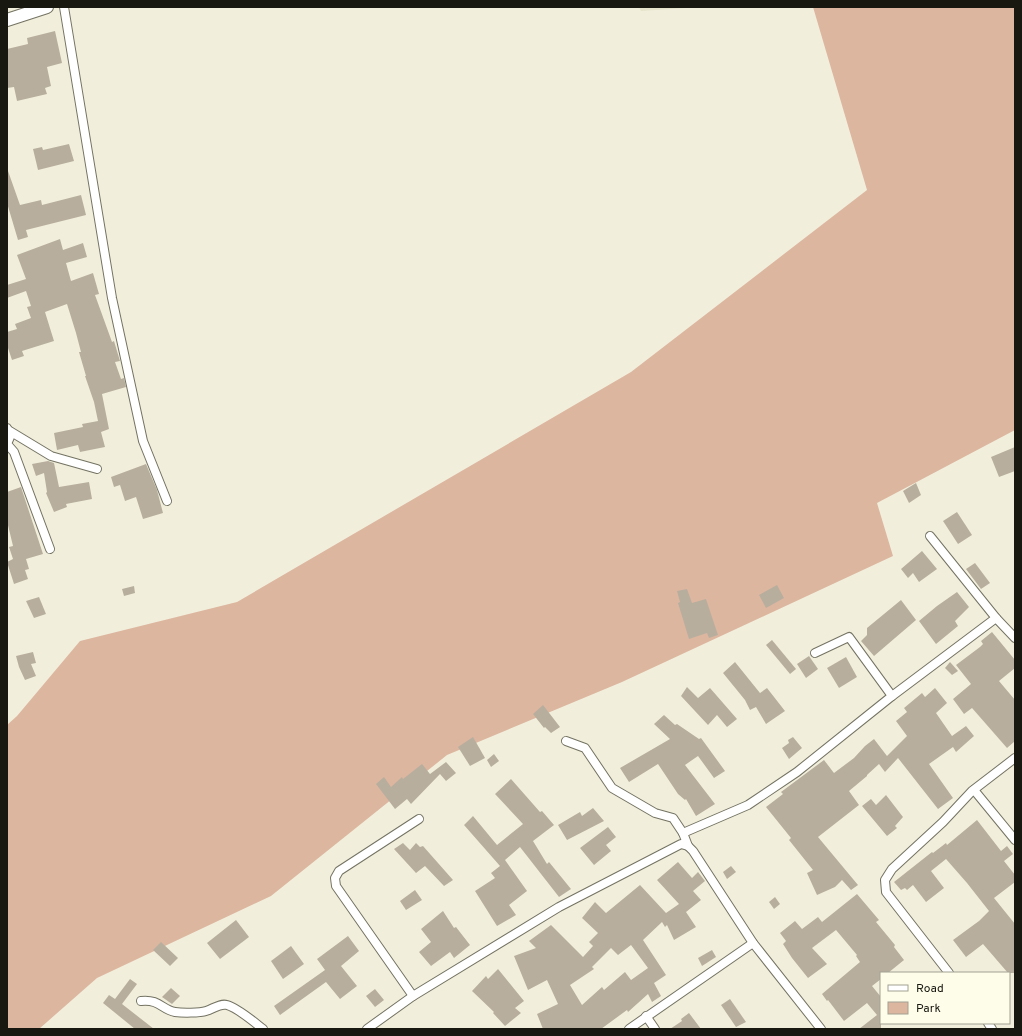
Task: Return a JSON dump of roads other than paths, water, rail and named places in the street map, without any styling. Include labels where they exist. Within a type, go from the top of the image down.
[{"type":"street","points":[[7,20],[31,9],[47,7]]},
{"type":"street","points":[[64,7],[112,298],[143,441],[168,501]]},
{"type":"street","points":[[7,429],[10,437],[7,444],[14,452],[50,548]]},
{"type":"street","points":[[7,429],[50,456],[97,469]]},
{"type":"street","points":[[930,536],[996,618],[1015,638]]},
{"type":"street","points":[[683,833],[748,805],[797,772],[892,696],[996,618]]},
{"type":"street","points":[[815,653],[849,637],[892,696]]},
{"type":"street","points":[[566,742],[585,748],[612,788],[655,813],[673,818],[683,833],[688,846],[693,851],[753,943],[821,1029]]},
{"type":"street","points":[[948,972],[886,892],[885,880],[892,869],[943,822],[974,790],[1015,758]]},
{"type":"street","points":[[974,790],[1015,840]]},
{"type":"street","points":[[413,996],[336,886],[335,878],[339,871],[419,819]]},
{"type":"street","points":[[367,1029],[413,996],[559,906],[681,844],[688,846]]},
{"type":"street","points":[[629,1029],[753,943]]},
{"type":"street","points":[[141,1001],[149,1000],[156,1002],[175,1012],[206,1011],[217,1006],[226,1005],[239,1012],[263,1029]]},
{"type":"street","points":[[646,1016],[655,1029]]}]
